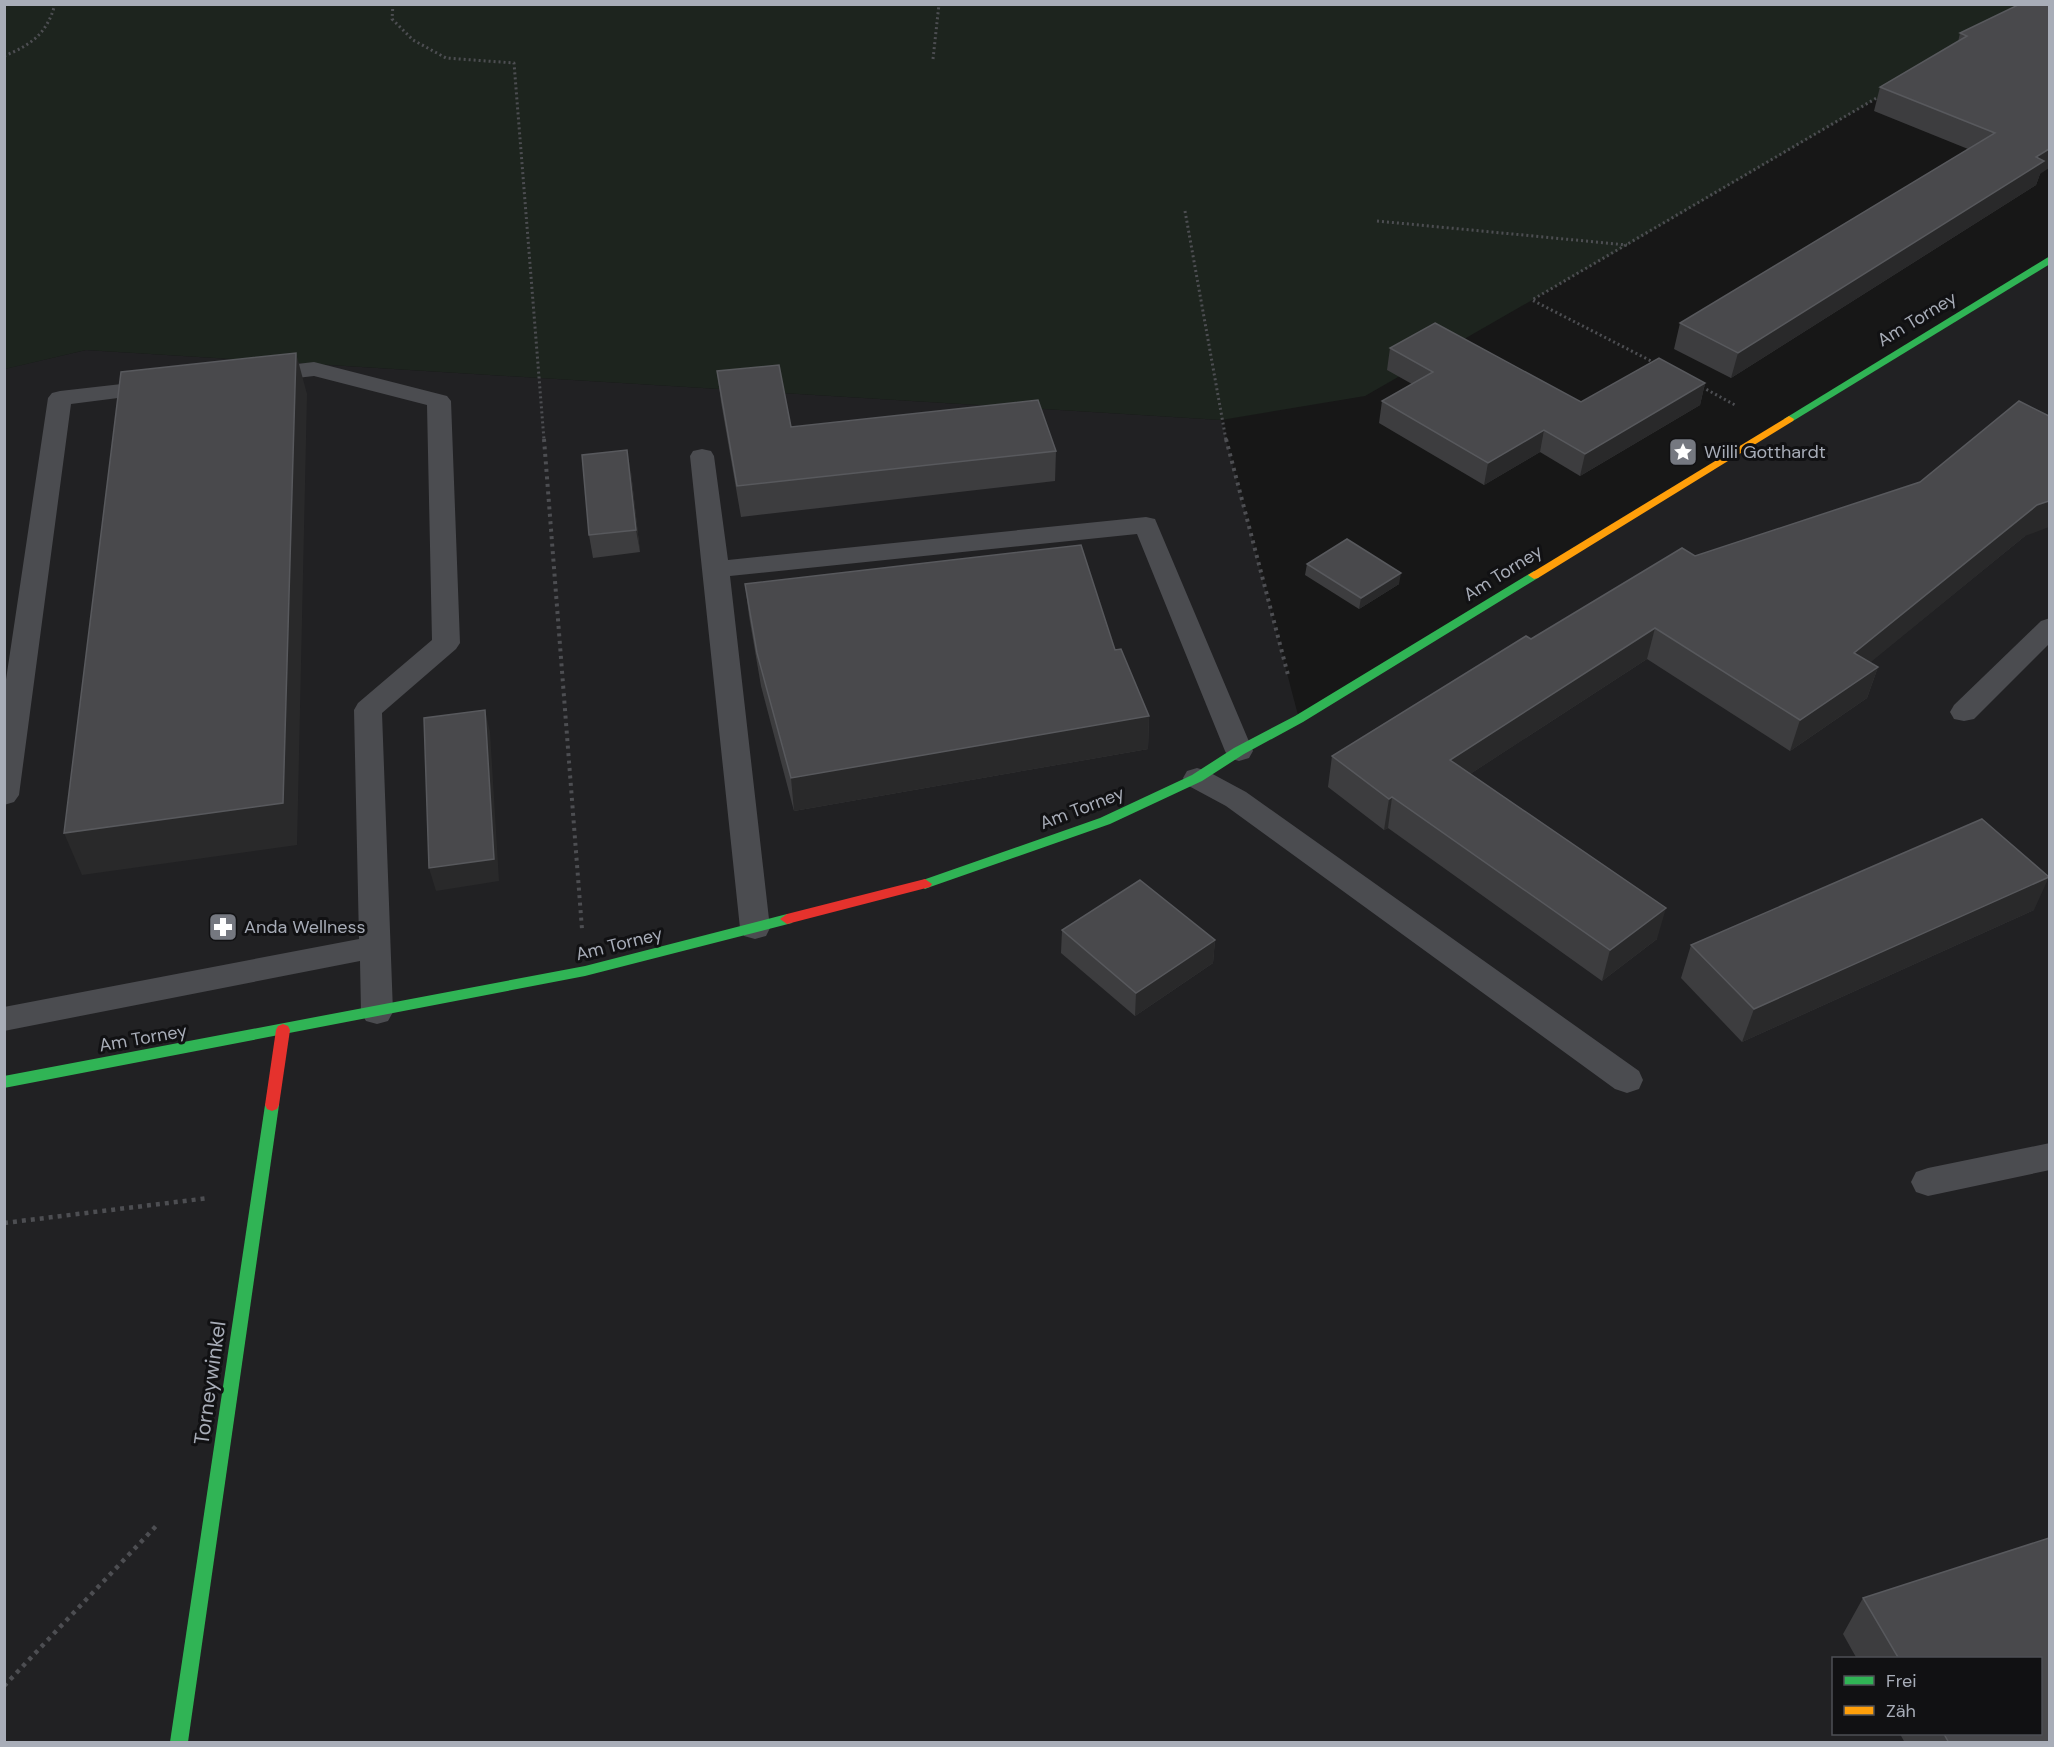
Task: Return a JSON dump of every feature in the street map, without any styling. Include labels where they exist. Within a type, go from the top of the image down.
[{"type":"street","name":"Am Torney","points":[[4,1082],[585,971],[921,885],[1105,821],[1197,778],[1239,751],[1299,719],[2049,259]]},
{"type":"street","name":"Torneywinkel","points":[[178,1743],[283,1030]]},
{"type":"lane","points":[[233,378],[314,369],[439,401],[446,643],[369,710],[377,1012]]},
{"type":"lane","points":[[4,795],[60,398],[187,384]]},
{"type":"lane","points":[[702,456],[755,928]]},
{"type":"lane","points":[[716,569],[1146,525],[1239,751]]},
{"type":"lane","points":[[1964,712],[2049,627]]},
{"type":"lane","points":[[1197,778],[1236,799],[1627,1080]]},
{"type":"lane","points":[[4,1018],[375,947]]},
{"type":"lane","points":[[1928,1182],[2049,1156]]},
{"type":"path","points":[[4,56],[29,46],[51,18],[55,4]]},
{"type":"path","points":[[393,4],[392,19],[413,40],[446,58],[514,63],[585,971]]},
{"type":"path","points":[[933,58],[939,4]]},
{"type":"path","points":[[1659,365],[1532,300],[1883,95]]},
{"type":"path","points":[[1185,211],[1221,420],[1299,719]]},
{"type":"path","points":[[1377,221],[1628,245]]},
{"type":"path","points":[[1702,387],[1776,426]]},
{"type":"path","points":[[4,1223],[260,1192]]},
{"type":"path","points":[[4,1686],[165,1517]]},
{"type":"shaded area","points":[[5,5],[2036,5],[1628,245],[1365,396],[1221,420],[86,350],[5,369]]},
{"type":"shaded area","points":[[2049,259],[2049,1742],[5,1742],[4,369],[86,350],[1221,420],[1299,719]]},
{"type":"building","points":[[2020,4],[2049,4],[2049,149],[2036,157],[2044,161],[1738,353],[1680,323],[1995,133],[1880,87],[1967,36],[1960,33]]},
{"type":"building","points":[[1435,323],[1581,402],[1659,358],[1705,383],[1585,454],[1544,430],[1488,463],[1382,401],[1433,372],[1390,348]]},
{"type":"building","points":[[296,353],[283,803],[64,833],[121,372]]},
{"type":"building","points":[[779,365],[791,427],[1038,400],[1056,451],[737,486],[717,371]]},
{"type":"building","points":[[2019,401],[2049,416],[2049,501],[2037,505],[1854,653],[1878,667],[1800,720],[1655,628],[1450,760],[1666,908],[1610,950],[1392,797],[1389,799],[1332,756],[1526,636],[1531,639],[1682,548],[1695,556],[1920,482]]},
{"type":"building","points":[[627,450],[636,530],[589,535],[582,455]]},
{"type":"building","points":[[1347,539],[1401,573],[1361,598],[1307,564]]},
{"type":"building","points":[[1081,545],[1115,650],[1121,649],[1149,716],[791,778],[757,653],[745,584]]},
{"type":"building","points":[[485,710],[494,859],[429,868],[424,718]]},
{"type":"building","points":[[1982,819],[2049,877],[1754,1009],[1691,945]]},
{"type":"building","points":[[1140,880],[1215,940],[1136,993],[1062,930]]},
{"type":"building","points":[[2049,1538],[2049,1743],[1949,1743],[1945,1735],[2042,1735],[2042,1657],[1898,1657],[1863,1598]]},
{"type":"traffic: fast","points":[[1789,419],[2050,259]]},
{"type":"traffic: fast","points":[[925,884],[1105,821],[1197,778],[1239,751],[1299,719],[1534,575]]},
{"type":"traffic: fast","points":[[4,1082],[585,971],[787,919]]},
{"type":"traffic: fast","points":[[179,1742],[272,1105]]},
{"type":"traffic: slow","points":[[1534,575],[1789,419]]},
{"type":"traffic: jam","points":[[787,919],[925,884]]},
{"type":"traffic: jam","points":[[272,1105],[283,1030]]},
{"type":"place","name":"Willi Gotthardt","points":[[1683,452]]},
{"type":"place","name":"Anda Wellness","points":[[223,927]]}]
